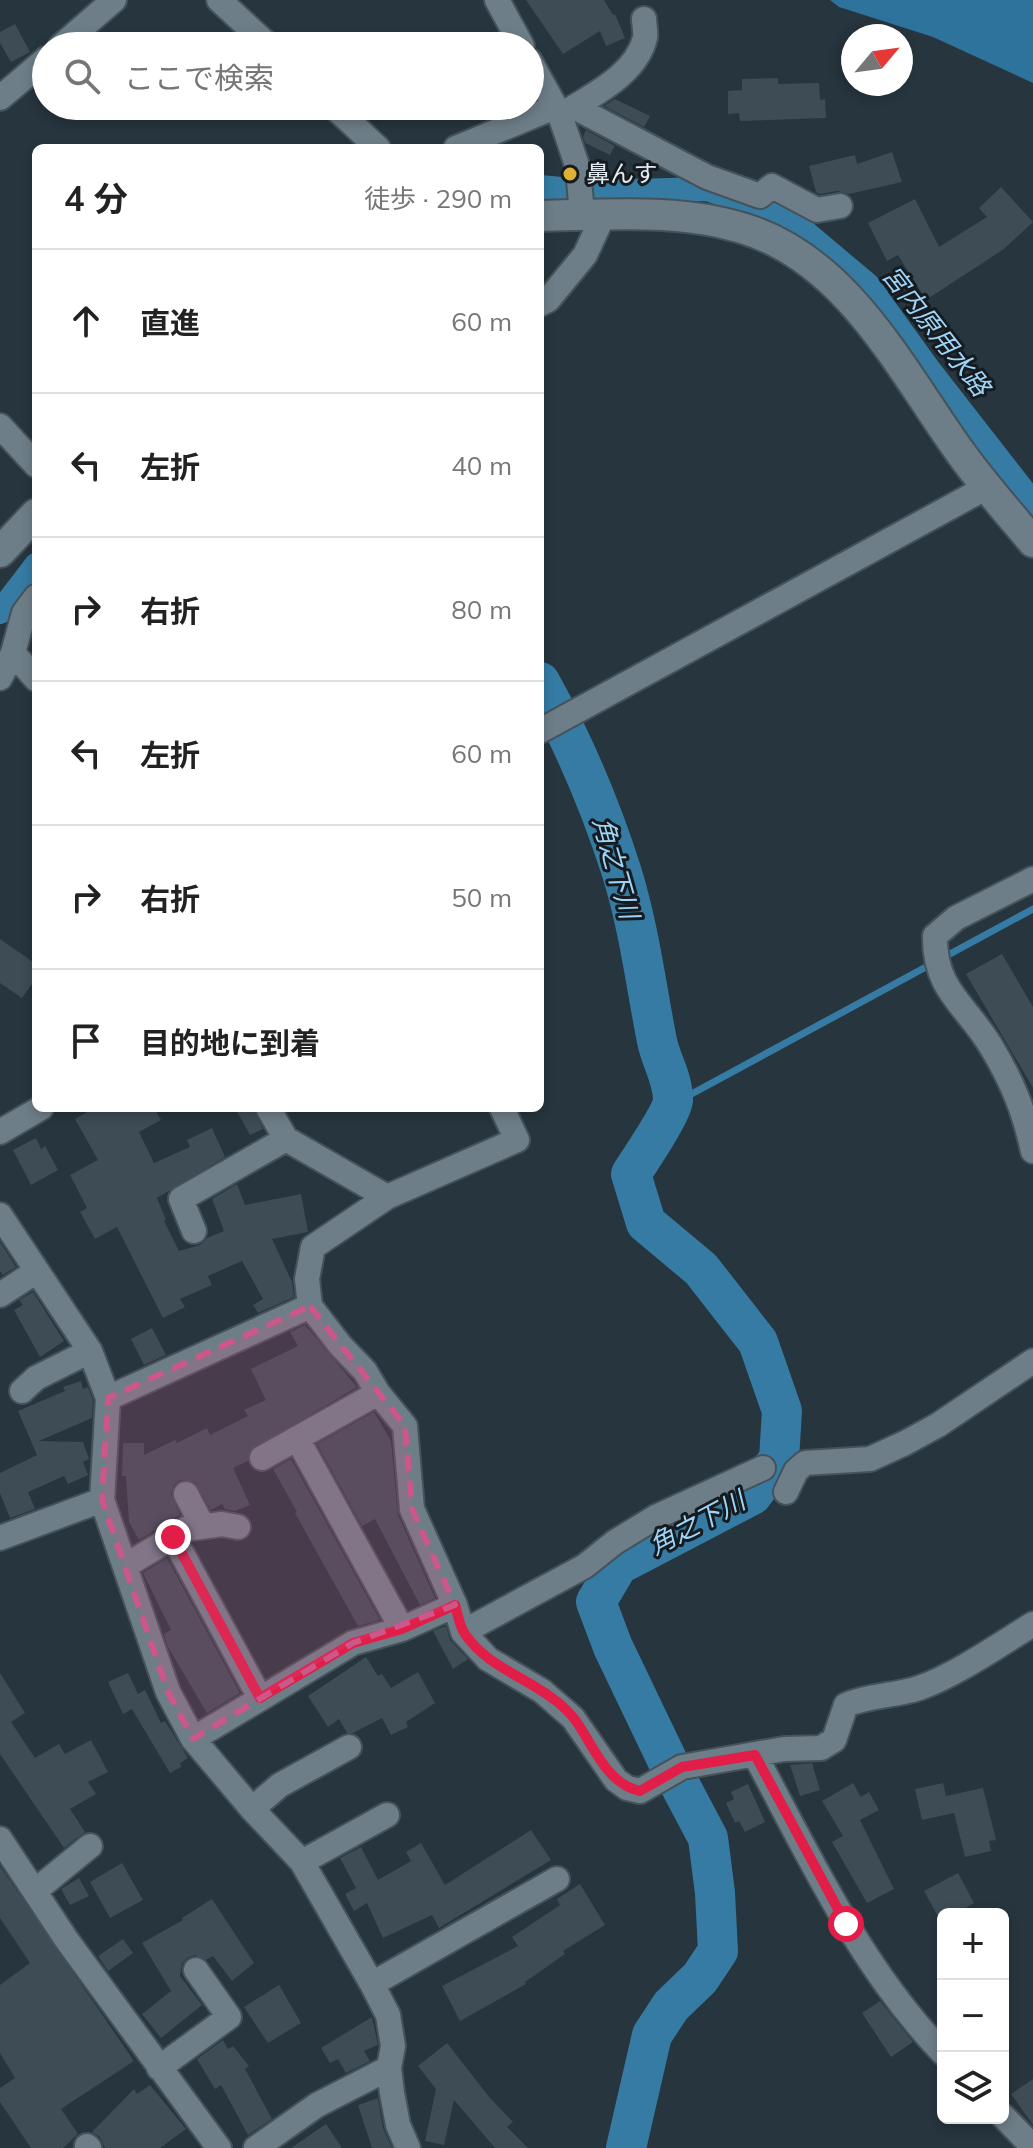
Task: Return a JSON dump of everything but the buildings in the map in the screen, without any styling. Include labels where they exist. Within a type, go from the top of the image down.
[{"type":"street","points":[[77,32],[114,0]]},
{"type":"street","points":[[219,0],[254,32]]},
{"type":"street","points":[[497,0],[514,32]]},
{"type":"street","points":[[544,117],[563,110],[612,82],[632,64],[645,37],[644,19]]},
{"type":"street","points":[[0,98],[32,71]]},
{"type":"street","points":[[544,82],[563,110],[592,215],[585,255],[544,302]]},
{"type":"street","points":[[563,110],[707,177],[754,212],[798,253],[831,278],[881,338],[987,487],[1033,542]]},
{"type":"street","points":[[348,120],[374,144]]},
{"type":"street","points":[[467,144],[535,120]]},
{"type":"street","points":[[544,216],[682,216],[718,221],[754,212],[772,186],[817,210],[840,206]]},
{"type":"street","points":[[0,426],[32,461]]},
{"type":"street","points":[[544,729],[987,487]]},
{"type":"street","points":[[0,552],[32,518]]},
{"type":"street","points":[[0,678],[13,653],[24,613],[32,602]]},
{"type":"street","points":[[13,653],[32,674]]},
{"type":"street","points":[[1033,879],[956,918],[935,936],[936,960],[955,1000],[991,1045],[1024,1111],[1033,1151]]},
{"type":"street","points":[[0,1132],[34,1112]]},
{"type":"street","points":[[270,1112],[286,1139],[387,1197]]},
{"type":"street","points":[[504,1112],[517,1140],[387,1197],[313,1247],[307,1279],[310,1306],[365,1371],[378,1393],[405,1426],[412,1509],[455,1605],[463,1632],[488,1659],[542,1691],[573,1718],[616,1780],[627,1788],[640,1791],[672,1772],[784,1749],[821,1748],[834,1740],[846,1705],[860,1699],[922,1687],[989,1652],[1033,1624]]},
{"type":"street","points":[[194,1231],[181,1199],[286,1139]]},
{"type":"street","points":[[0,1215],[90,1351],[108,1398],[102,1500],[168,1692],[193,1739],[302,1862],[372,1984],[388,2015],[393,2046],[389,2068],[398,2125],[408,2148]]},
{"type":"street","points":[[0,1295],[37,1271]]},
{"type":"street","points":[[108,1398],[310,1306]]},
{"type":"street","points":[[22,1391],[36,1378],[90,1351]]},
{"type":"street","points":[[786,1492],[796,1471],[805,1463],[870,1459],[938,1425],[1033,1361]]},
{"type":"street","points":[[262,1458],[378,1393]]},
{"type":"street","points":[[298,1440],[402,1629]]},
{"type":"street","points":[[463,1632],[585,1566],[615,1542],[656,1517],[763,1468]]},
{"type":"street","points":[[125,1566],[200,1521],[186,1494]]},
{"type":"street","points":[[0,1538],[102,1500]]},
{"type":"street","points":[[179,1533],[222,1524],[238,1527]]},
{"type":"street","points":[[179,1533],[260,1698]]},
{"type":"street","points":[[193,1739],[353,1643],[402,1629],[455,1605]]},
{"type":"street","points":[[252,1809],[280,1785],[349,1747]]},
{"type":"street","points":[[755,1755],[846,1924],[885,1983],[942,2052]]},
{"type":"street","points":[[302,1862],[387,1815]]},
{"type":"street","points":[[0,1839],[159,2068],[219,2148]]},
{"type":"street","points":[[35,1891],[90,1846]]},
{"type":"street","points":[[372,1984],[557,1879]]},
{"type":"street","points":[[159,2068],[229,2017],[196,1970]]},
{"type":"street","points":[[256,2148],[317,2105],[389,2068]]},
{"type":"street","points":[[1009,2122],[1033,2147]]},
{"type":"highlighted area","points":[[310,1306],[405,1426],[412,1509],[455,1605],[353,1643],[193,1739],[168,1692],[102,1500],[108,1398]]},
{"type":"shaded area","points":[[830,0],[1033,0],[1033,83],[913,31],[913,24],[892,24],[839,7]]},
{"type":"waterway","name":"宮内原用水路","points":[[544,187],[594,192],[708,189],[792,221],[868,285],[930,371],[1033,503]]},
{"type":"waterway","name":"宮内原用水路","points":[[0,612],[32,570]]},
{"type":"waterway","name":"角之下川","points":[[544,690],[586,776],[622,873],[638,936],[657,1041],[671,1084],[671,1106],[631,1174],[646,1223],[701,1269],[758,1342],[782,1411],[779,1459],[752,1495],[618,1565],[596,1602],[613,1647],[708,1838],[715,1893],[718,1951],[700,1978],[671,2006],[652,2035],[626,2148]]},
{"type":"waterway","points":[[673,1104],[1033,909]]},
{"type":"place","name":"鼻んす","points":[[570,174]]},
{"type":"route","points":[[173,1537],[260,1698],[353,1643],[402,1629],[455,1605],[463,1632],[488,1659],[542,1691],[573,1718],[616,1780],[627,1788],[640,1791],[682,1767],[755,1755],[846,1924]]}]
